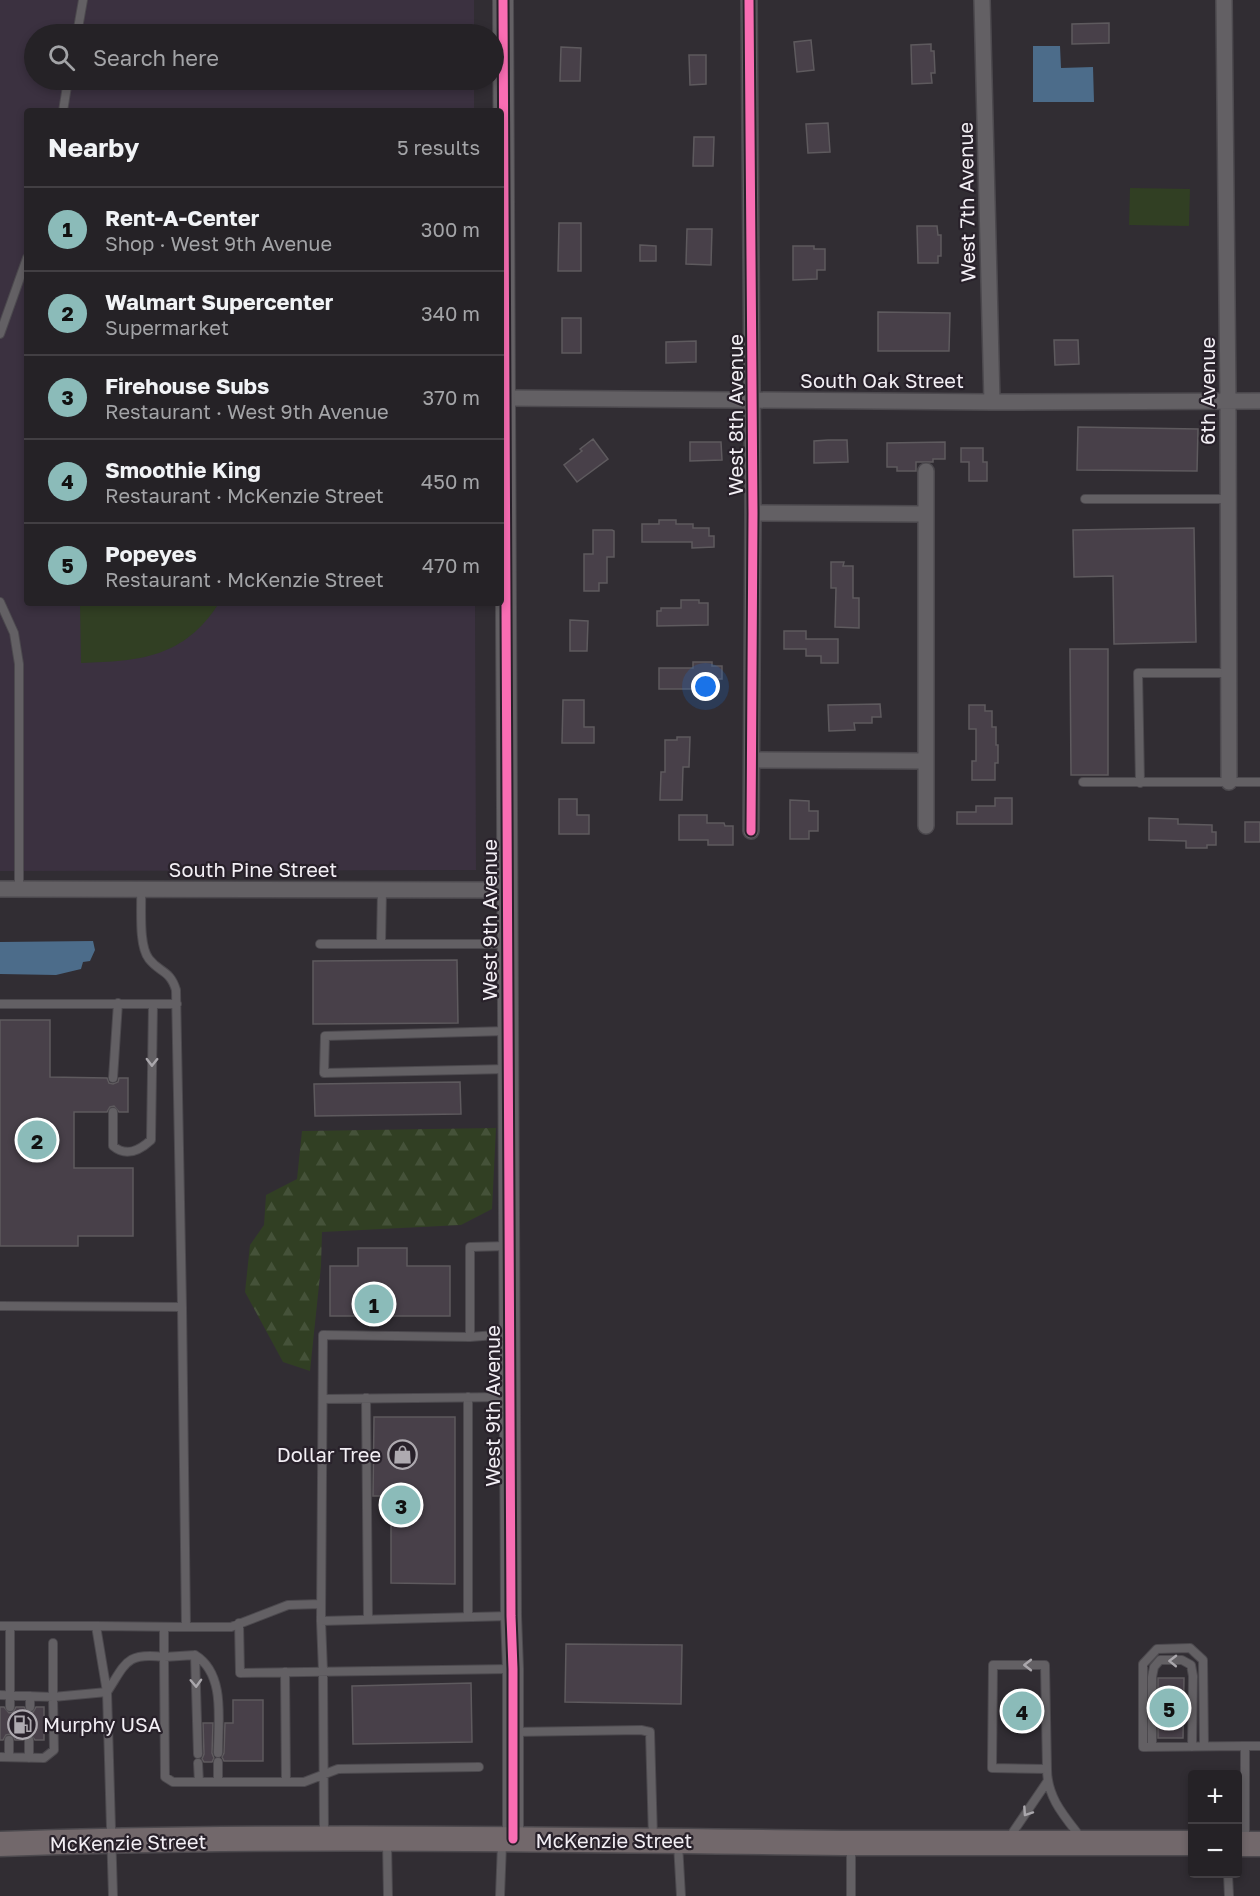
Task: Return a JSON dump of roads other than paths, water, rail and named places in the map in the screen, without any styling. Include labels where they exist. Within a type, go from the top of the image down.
[{"type":"main road","name":"McKenzie Street","points":[[0,1844],[387,1838],[851,1843],[1188,1843]]},
{"type":"street","name":"West 9th Avenue","points":[[503,0],[503,24]]},
{"type":"street","name":"West 8th Avenue","points":[[749,0],[753,513],[751,831]]},
{"type":"street","name":"West 7th Avenue","points":[[982,0],[992,402]]},
{"type":"street","name":"6th Avenue","points":[[1224,0],[1229,782]]},
{"type":"street","name":"West 9th Avenue","points":[[503,90],[504,108]]},
{"type":"street","name":"West 9th Avenue","points":[[504,199],[506,890],[513,1669],[507,1839]]},
{"type":"street","name":"South Oak Street","points":[[505,398],[992,402],[1260,401]]},
{"type":"street","points":[[926,471],[926,826]]},
{"type":"street","points":[[753,513],[925,514]]},
{"type":"street","points":[[752,760],[925,761]]},
{"type":"street","name":"South Pine Street","points":[[0,890],[506,890]]},
{"type":"lane","points":[[79,24],[83,0]]},
{"type":"lane","points":[[63,108],[66,90]]},
{"type":"lane","points":[[0,334],[24,266]]},
{"type":"lane","points":[[1086,500],[1228,499]]},
{"type":"lane","points":[[0,602],[14,633],[19,664],[19,890]]},
{"type":"lane","points":[[1140,783],[1138,673],[1228,674]]},
{"type":"lane","points":[[1083,782],[1260,782]]},
{"type":"lane","points":[[141,890],[143,948],[149,960],[172,978],[177,1004],[186,1627]]},
{"type":"lane","points":[[381,944],[382,890]]},
{"type":"lane","points":[[320,944],[507,944]]},
{"type":"lane","points":[[113,1078],[118,1003]]},
{"type":"lane","points":[[0,1004],[177,1004]]},
{"type":"lane","points":[[113,1112],[113,1146],[120,1152],[142,1149],[151,1140],[153,1004]]},
{"type":"lane","points":[[507,1031],[325,1036],[324,1073],[508,1070]]},
{"type":"lane","points":[[470,1336],[470,1247],[509,1246]]},
{"type":"lane","points":[[0,1306],[182,1307]]},
{"type":"lane","points":[[324,1839],[321,1621],[323,1335],[509,1334]]},
{"type":"lane","points":[[468,1397],[468,1617]]},
{"type":"lane","points":[[323,1399],[510,1397]]},
{"type":"lane","points":[[366,1398],[368,1619]]},
{"type":"lane","points":[[0,1626],[231,1627],[288,1605],[321,1604]]},
{"type":"lane","points":[[321,1621],[511,1616]]},
{"type":"lane","points":[[239,1623],[240,1672],[513,1669]]},
{"type":"lane","points":[[10,1626],[10,1707]]},
{"type":"lane","points":[[96,1626],[107,1692],[112,1896]]},
{"type":"lane","points":[[164,1627],[165,1777],[173,1782],[304,1782],[338,1769],[479,1767]]},
{"type":"lane","points":[[0,1757],[45,1758],[54,1750],[53,1643]]},
{"type":"lane","points":[[1204,1746],[1203,1660],[1190,1648],[1157,1649],[1143,1664],[1143,1747],[1260,1746]]},
{"type":"lane","points":[[107,1692],[128,1661],[140,1655],[164,1657],[195,1655],[205,1661],[213,1672],[217,1686],[218,1753]]},
{"type":"lane","points":[[195,1655],[199,1782]]},
{"type":"lane","points":[[1152,1747],[1154,1667],[1160,1660],[1182,1660],[1191,1665],[1193,1676],[1192,1747]]},
{"type":"lane","points":[[1047,1769],[992,1768],[993,1665],[1045,1665],[1047,1769],[1047,1782],[1052,1798],[1084,1842]]},
{"type":"lane","points":[[285,1672],[286,1782]]},
{"type":"lane","points":[[0,1695],[53,1697],[107,1692]]},
{"type":"lane","points":[[30,1696],[30,1707]]},
{"type":"lane","points":[[512,1732],[641,1730],[650,1732],[653,1840]]},
{"type":"lane","points":[[9,1740],[9,1757]]},
{"type":"lane","points":[[29,1740],[30,1758]]},
{"type":"lane","points":[[1245,1746],[1248,1844]]},
{"type":"lane","points":[[218,1762],[218,1782]]},
{"type":"lane","points":[[1006,1842],[1047,1782]]},
{"type":"lane","points":[[387,1838],[388,1896]]},
{"type":"lane","points":[[500,1896],[507,1839]]},
{"type":"lane","points":[[678,1840],[681,1896]]},
{"type":"lane","points":[[851,1843],[851,1896]]},
{"type":"lane","points":[[1228,1878],[1228,1896]]},
{"type":"water","points":[[1033,46],[1060,46],[1061,68],[1093,67],[1094,102],[1033,102]]},
{"type":"water","points":[[93,941],[95,950],[90,961],[83,962],[81,969],[56,975],[0,974],[0,942]]},
{"type":"place","name":"Walmart Supercenter","points":[[37,1140]]},
{"type":"place","name":"Rent-A-Center","points":[[374,1304]]},
{"type":"place","name":"Dollar Tree","points":[[402,1454]]},
{"type":"place","name":"Firehouse Subs","points":[[401,1505]]},
{"type":"place","name":"Popeyes","points":[[1169,1708]]},
{"type":"place","name":"Smoothie King","points":[[1022,1711]]},
{"type":"place","name":"Murphy USA","points":[[22,1724]]}]
